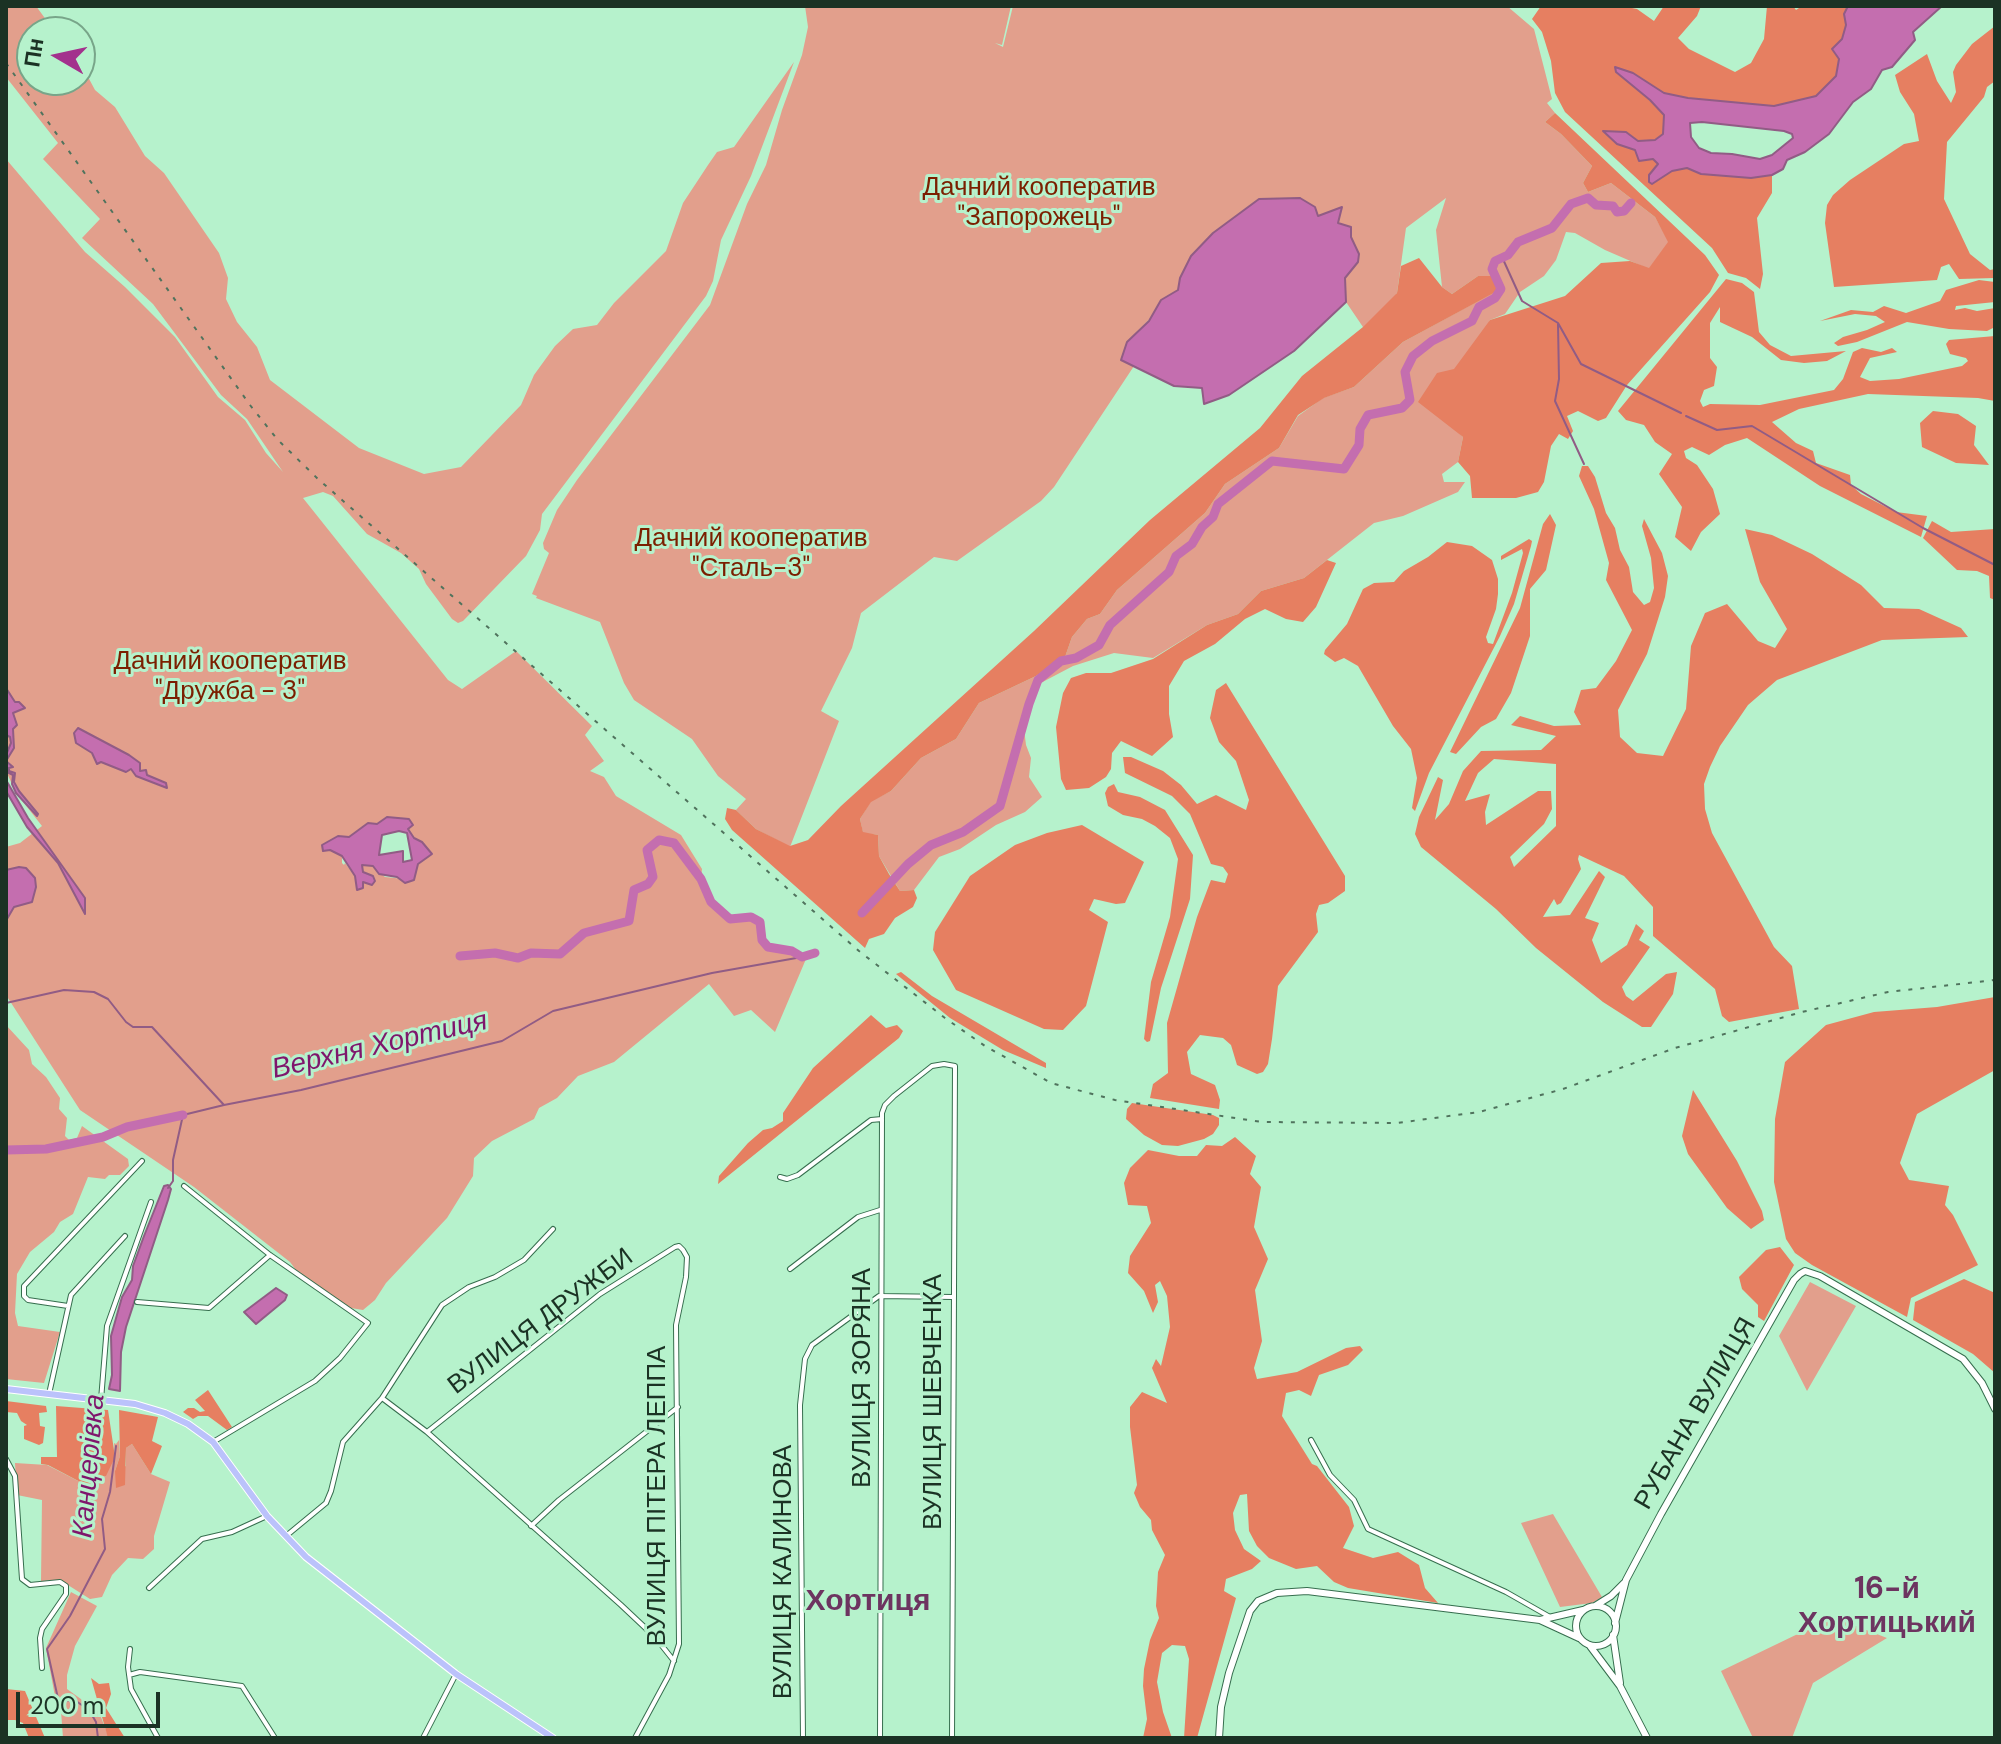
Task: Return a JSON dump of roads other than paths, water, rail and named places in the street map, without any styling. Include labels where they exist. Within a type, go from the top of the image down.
[{"type":"main road","points":[[6,1389],[135,1404],[188,1424],[213,1442],[285,1537],[334,1581],[456,1674],[553,1738]]},
{"type":"street","name":"ВУЛИЦЯ ШЕВЧЕНКА","points":[[882,1119],[882,1110],[888,1101],[932,1066],[955,1066],[952,1738]]},
{"type":"street","points":[[780,1177],[787,1179],[798,1175],[871,1120],[882,1119]]},
{"type":"street","name":"ВУЛИЦЯ ЗОРЯНА","points":[[880,1738],[882,1119]]},
{"type":"street","points":[[68,1306],[28,1300],[23,1289],[26,1281],[142,1161]]},
{"type":"street","points":[[184,1186],[270,1255],[368,1323],[340,1358],[315,1381],[213,1442]]},
{"type":"street","points":[[101,1400],[107,1326],[151,1202]]},
{"type":"street","points":[[790,1269],[858,1217],[880,1210]]},
{"type":"street","points":[[285,1537],[326,1503],[343,1442],[382,1398],[446,1301],[526,1259],[553,1229]]},
{"type":"street","points":[[49,1394],[74,1290],[125,1236]]},
{"type":"street","name":"ВУЛИЦЯ ДРУЖБИ","points":[[427,1432],[600,1294],[675,1247],[680,1247]]},
{"type":"street","name":"ВУЛИЦЯ ПІТЕРА ЛЕППА","points":[[635,1738],[674,1662],[679,1644],[676,1321],[684,1297],[687,1258],[680,1247]]},
{"type":"street","points":[[137,1302],[209,1308],[270,1255]]},
{"type":"street","name":"РУБАНА ВУЛИЦЯ","points":[[1615,1623],[1626,1580],[1661,1514],[1794,1280],[1805,1271],[1833,1283],[1963,1359],[1982,1383],[1995,1409]]},
{"type":"street","points":[[882,1295],[953,1297]]},
{"type":"street","name":"ВУЛИЦЯ КАЛИНОВА","points":[[803,1738],[800,1405],[803,1369],[812,1345],[875,1297],[882,1295]]},
{"type":"street","points":[[382,1398],[427,1432],[621,1605],[655,1637],[674,1662]]},
{"type":"street","points":[[531,1526],[559,1500],[678,1407]]},
{"type":"street","points":[[1311,1440],[1330,1475],[1354,1500],[1368,1529],[1506,1592],[1550,1617]]},
{"type":"street","points":[[6,1459],[15,1476],[22,1579],[30,1585],[60,1582],[66,1586],[66,1594],[42,1629],[42,1668]]},
{"type":"street","points":[[149,1588],[202,1539],[232,1532],[267,1516]]},
{"type":"street","name":"РУБАНА ВУЛИЦЯ","points":[[1591,1608],[1611,1596],[1626,1580]]},
{"type":"street","points":[[1219,1738],[1221,1707],[1250,1611],[1264,1598],[1294,1591],[1540,1620],[1590,1646],[1620,1686],[1647,1738]]},
{"type":"street","points":[[1579,1638],[1576,1621],[1591,1608]]},
{"type":"street","points":[[1540,1620],[1591,1608],[1610,1612],[1615,1623],[1613,1635],[1620,1686]]},
{"type":"street","points":[[1590,1646],[1604,1644],[1613,1635]]},
{"type":"street","points":[[130,1649],[131,1689],[158,1738]]},
{"type":"street","points":[[129,1675],[140,1672],[242,1686],[275,1738]]},
{"type":"street","points":[[423,1738],[456,1674]]},
{"type":"waterway","name":"Верхня Хортиця","points":[[862,913],[908,864],[931,845],[963,832],[1000,806],[1038,680],[1061,661],[1076,658],[1099,645],[1110,625],[1169,572],[1176,556],[1192,544],[1202,527],[1213,517],[1218,504],[1272,461],[1344,469],[1359,445],[1360,429],[1368,415],[1402,408],[1410,400],[1405,372],[1413,356],[1432,341],[1472,321],[1479,307],[1495,298],[1501,289],[1492,269],[1495,261],[1508,255],[1518,242],[1552,228],[1571,204],[1588,198],[1596,205],[1613,206],[1617,212],[1624,211],[1631,203]]},
{"type":"waterway","points":[[1502,257],[1522,301],[1558,323],[1581,364],[1681,413]]},
{"type":"waterway","points":[[1558,324],[1559,379],[1555,401],[1584,464]]},
{"type":"waterway","points":[[1686,416],[1717,430],[1752,426],[1923,528],[1995,565]]},
{"type":"waterway","name":"Верхня Хортиця","points":[[460,956],[495,953],[518,958],[531,953],[560,954],[584,933],[629,921],[634,890],[648,884],[653,877],[647,850],[659,840],[674,843],[701,879],[711,902],[730,919],[751,917],[760,922],[762,940],[768,947],[792,951],[802,957],[815,953]]},
{"type":"waterway","name":"Верхня Хортиця","points":[[6,1003],[64,990],[94,992],[108,999],[133,1027],[152,1027],[224,1105],[301,1090],[502,1041],[553,1011],[712,973],[802,957]]},
{"type":"waterway","name":"Канцерівка","points":[[168,1188],[173,1181],[173,1160],[183,1115],[224,1105]]},
{"type":"waterway","name":"Верхня Хортиця","points":[[6,1150],[46,1149],[183,1115]]},
{"type":"waterway","name":"Канцерівка","points":[[98,1738],[96,1722],[89,1710],[73,1699],[59,1703],[47,1649],[70,1616],[105,1549],[102,1519],[110,1492],[116,1446]]},
{"type":"railway","points":[[6,63],[277,439],[318,479],[859,951],[985,1046],[1051,1083],[1115,1100],[1262,1122],[1397,1123],[1479,1112],[1563,1089],[1675,1048],[1802,1012],[1888,992],[1995,980]]},
{"type":"district","name":"Хортиця","points":[[868,1602]]},
{"type":"district","name":"16-й Хортицький","points":[[1887,1607]]},
{"type":"park label","name":"Дачний кооператив \"Запорожець\"","points":[[1039,203]]},
{"type":"park label","name":"Дачний кооператив \"Сталь-3\"","points":[[751,554]]},
{"type":"park label","name":"Дачний кооператив \"Дружба - 3\"","points":[[230,677]]}]
